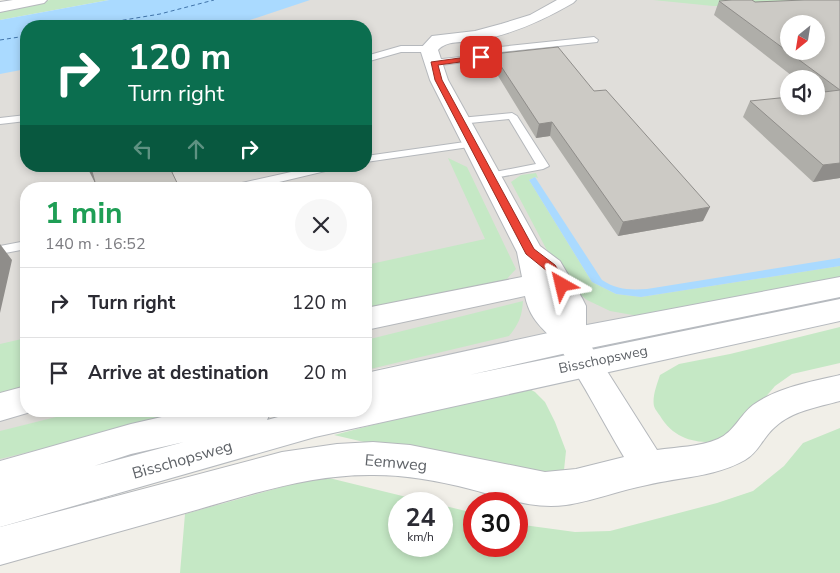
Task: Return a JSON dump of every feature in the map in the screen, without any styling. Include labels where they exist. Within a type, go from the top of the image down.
[{"type":"street","points":[[0,7],[39,0]]},
{"type":"street","points":[[568,0],[536,18],[507,28],[475,36],[438,40],[431,56],[438,80],[530,252],[541,305],[550,320],[578,352],[649,468]]},
{"type":"street","points":[[530,252],[551,268],[572,306],[578,352]]},
{"type":"street","points":[[372,318],[537,284]]},
{"type":"street","name":"Bisschopsweg","points":[[372,409],[578,352],[840,287]]},
{"type":"street","name":"Bisschopsweg","points":[[372,385],[840,310]]},
{"type":"street","name":"Eemweg","points":[[0,546],[282,469],[322,461],[360,458],[426,463],[540,490],[565,488],[649,468],[716,457],[737,448],[770,411],[801,398],[840,388]]},
{"type":"street","points":[[0,406],[20,401]]},
{"type":"street","name":"Bisschopsweg","points":[[0,478],[131,439],[228,417]]},
{"type":"street","name":"Bisschopsweg","points":[[0,510],[338,417]]},
{"type":"lane","points":[[372,57],[401,49],[431,56],[481,57],[490,51],[594,40]]},
{"type":"lane","points":[[460,121],[512,116],[543,166],[489,176]]},
{"type":"lane","points":[[0,122],[20,119]]},
{"type":"lane","points":[[372,158],[472,144]]},
{"type":"lane","points":[[264,182],[308,172]]},
{"type":"lane","points":[[0,250],[20,246]]},
{"type":"shaded area","points":[[298,0],[840,0],[840,275],[372,370],[372,182],[20,182],[20,417],[163,417],[0,460],[0,72],[20,68],[20,172],[372,172],[372,20],[236,20]]},
{"type":"green space","points":[[50,0],[109,0],[0,20],[0,9]]},
{"type":"green space","points":[[653,0],[840,0],[840,5],[713,6]]},
{"type":"green space","points":[[448,158],[467,167],[516,269],[503,283],[372,315],[372,264],[485,239]]},
{"type":"green space","points":[[536,173],[538,178],[535,177],[529,180],[592,282],[616,294],[641,297],[840,266],[840,280],[644,317],[610,311],[587,300],[572,288],[551,258],[511,182],[521,175]]},
{"type":"green space","points":[[523,301],[519,320],[509,336],[372,369],[372,339]]},
{"type":"green space","points":[[840,327],[840,363],[792,374],[775,386],[741,426],[724,442],[706,442],[682,437],[668,427],[655,408],[654,395],[660,375],[679,364],[730,354]]},
{"type":"green space","points":[[20,339],[20,399],[0,404],[0,344]]},
{"type":"green space","points":[[524,386],[535,392],[545,402],[566,451],[564,470],[550,481],[497,473],[334,435]]},
{"type":"green space","points":[[56,417],[172,417],[0,459],[0,431]]},
{"type":"green space","points":[[840,428],[840,573],[180,573],[185,514],[321,476],[388,492],[388,557],[453,557],[453,508],[463,510],[463,557],[528,557],[528,526],[575,532],[610,531],[717,503],[753,491],[784,466],[803,443]]},
{"type":"water","points":[[109,0],[310,0],[250,20],[20,20],[20,70],[0,74],[0,20]]},
{"type":"water","points":[[535,177],[602,280],[618,288],[647,289],[840,258],[840,266],[641,297],[616,294],[592,282],[529,180]]},
{"type":"building","points":[[840,0],[840,90],[825,79],[825,70],[813,70],[799,60],[825,60],[825,15],[780,15],[780,46],[719,1]]},
{"type":"building","points":[[558,47],[594,91],[606,90],[710,207],[623,222],[552,122],[539,124],[493,54]]},
{"type":"building","points":[[840,90],[840,163],[823,165],[750,101],[780,98],[780,115],[825,115],[825,92]]},
{"type":"building","points":[[92,172],[172,172],[177,182],[95,182]]},
{"type":"ferry route","points":[[124,20],[160,14],[214,0]]},
{"type":"ferry route","points":[[0,40],[20,37]]},
{"type":"route","points":[[481,57],[433,63],[438,80],[530,252],[551,268],[562,285]]}]
